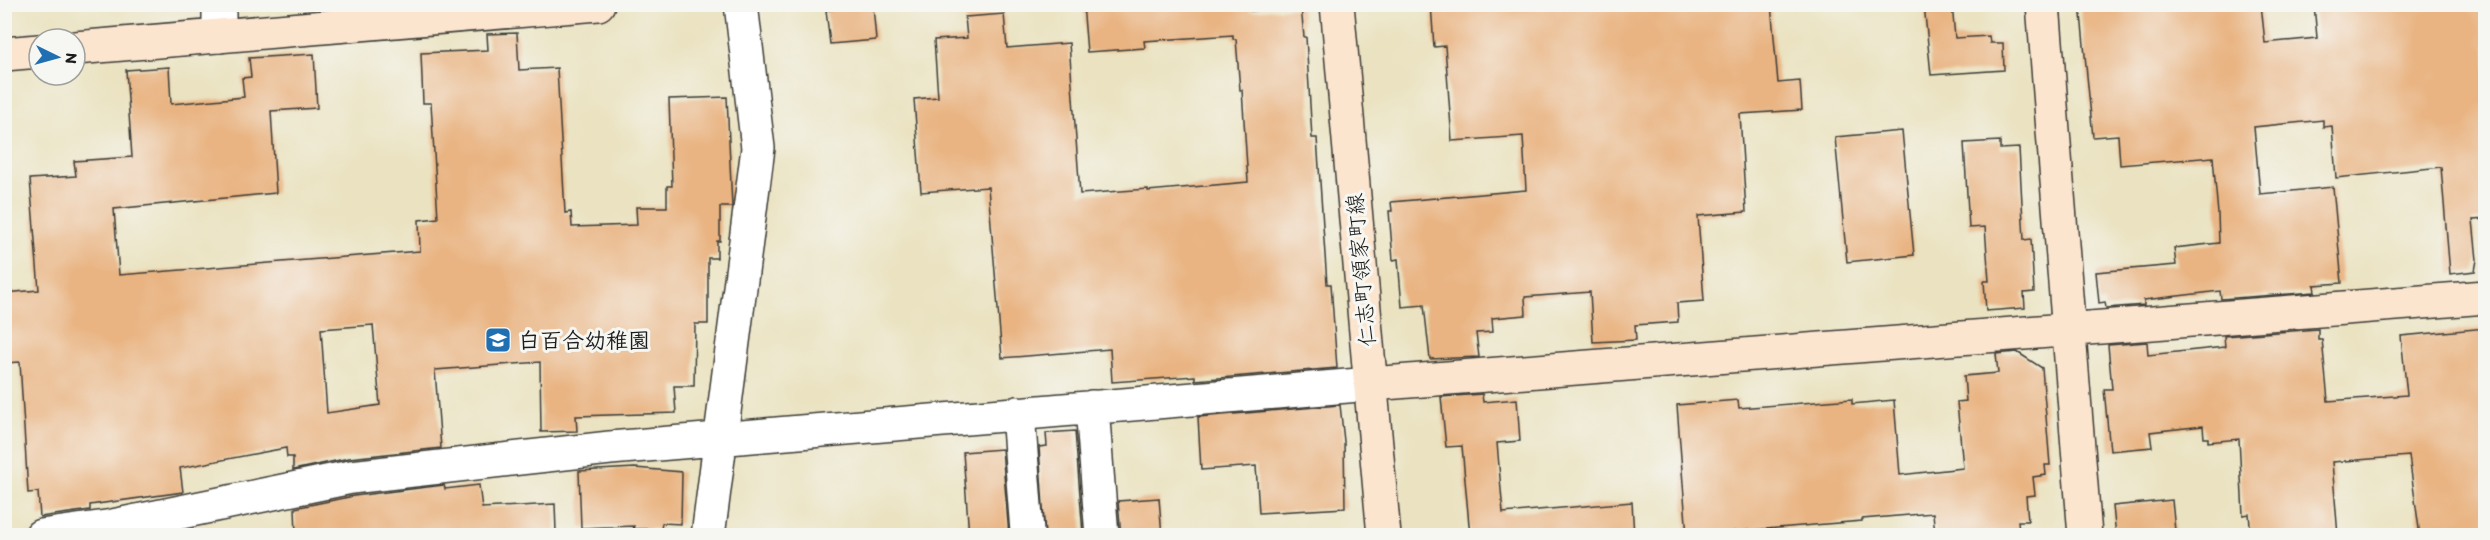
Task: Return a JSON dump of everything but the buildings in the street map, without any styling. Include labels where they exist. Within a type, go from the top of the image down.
[{"type":"street","points":[[219,4],[219,36]]},
{"type":"street","points":[[708,536],[758,148],[741,4]]},
{"type":"street","name":"仁志町領家町線","points":[[1337,4],[1384,536]]},
{"type":"street","points":[[2043,4],[2085,536]]},
{"type":"street","points":[[87,47],[588,5]]},
{"type":"street","points":[[4,54],[27,52]]},
{"type":"street","points":[[41,536],[113,526],[351,477],[610,448],[1371,384],[2486,297]]},
{"type":"street","points":[[1092,407],[1102,536]]},
{"type":"street","points":[[1018,414],[1027,531]]},
{"type":"place","name":"白百合幼稚園","points":[[498,340]]}]
